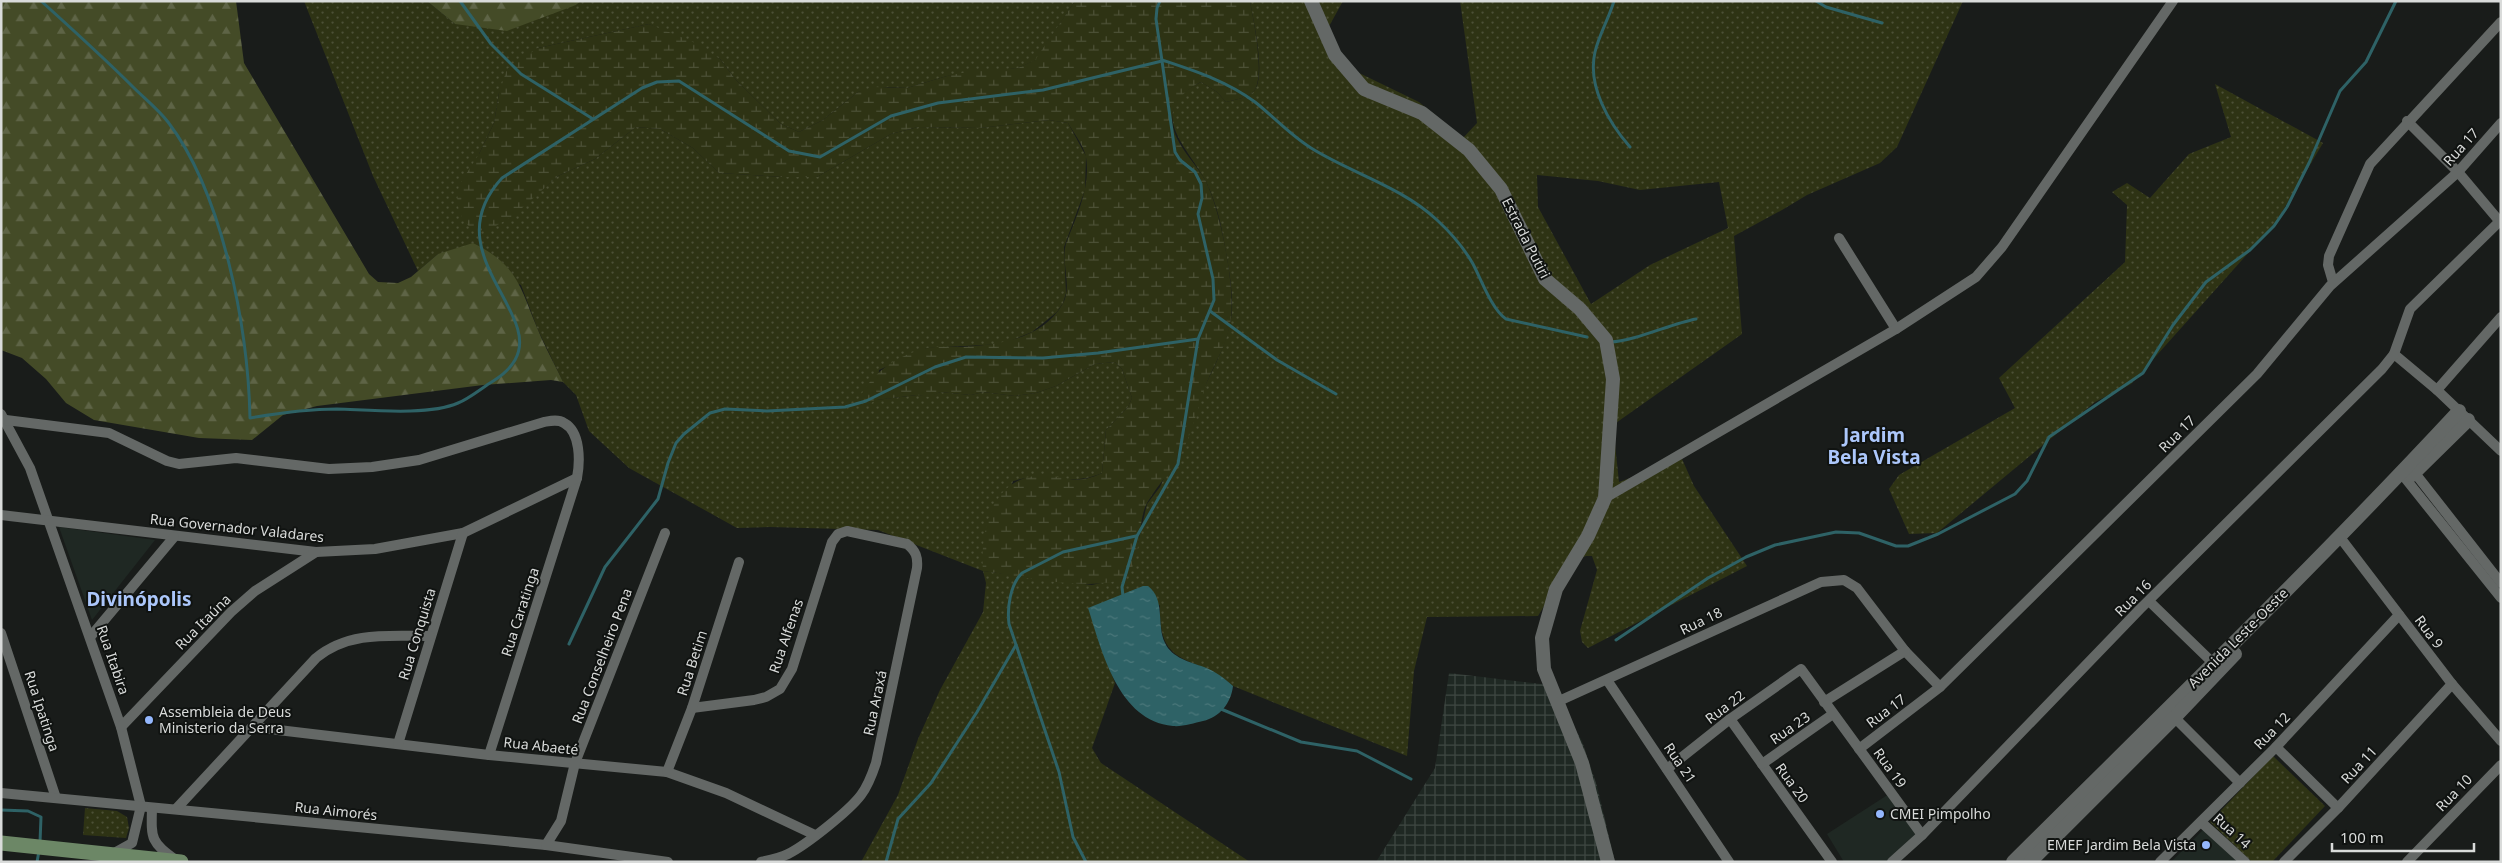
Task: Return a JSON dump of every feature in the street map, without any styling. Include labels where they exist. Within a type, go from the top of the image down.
[{"type":"main road","points":[[1,843],[180,862]]},
{"type":"street","name":"Estrada Putiri","points":[[1311,1],[1335,54],[1364,89],[1422,113],[1468,150],[1501,189],[1545,279],[1580,309],[1606,340],[1613,378],[1605,498],[1588,536],[1556,589],[1542,638],[1544,669],[1582,763],[1608,862]]},
{"type":"street","points":[[1605,498],[1896,329],[1976,277],[2002,247],[2173,1]]},
{"type":"street","points":[[2334,282],[2328,265],[2329,256],[2370,164],[2407,121],[2501,22]]},
{"type":"street","points":[[2407,121],[2458,172],[2500,222],[2410,309],[2394,354],[2500,448]]},
{"type":"street","name":"Rua 17","points":[[1859,749],[1940,687],[2257,374],[2334,282],[2458,172],[2501,123]]},
{"type":"street","points":[[1839,238],[1896,329]]},
{"type":"street","points":[[2436,390],[2501,317]]},
{"type":"street","name":"Rua 16","points":[[1892,862],[1922,835],[2149,601],[2394,354]]},
{"type":"street","name":"Avenida Leste-Oeste","points":[[2030,862],[2171,714],[2463,416]]},
{"type":"street","name":"Rua Caratinga","points":[[4,417],[109,433],[166,461],[180,464],[236,458],[329,468],[372,467],[419,460],[544,422],[555,421],[564,423],[570,429],[578,445],[580,464],[577,478],[489,755]]},
{"type":"street","name":"Rua Itabira","points":[[4,417],[30,468],[50,519],[121,727],[141,806],[132,843],[111,854]]},
{"type":"street","points":[[2408,473],[2501,583]]},
{"type":"street","points":[[2408,473],[2501,598]]},
{"type":"street","name":"Rua Governador Valadares","points":[[1,515],[50,519],[174,537],[316,552],[375,549],[463,533],[577,478]]},
{"type":"street","name":"Rua Alfenas","points":[[692,708],[754,700],[766,697],[780,689],[792,669],[832,542],[838,534],[847,531],[907,544],[916,553]]},
{"type":"street","name":"Rua Conquista","points":[[398,744],[463,533]]},
{"type":"street","name":"Rua Conselheiro Pena","points":[[546,845],[561,821],[575,764],[665,533]]},
{"type":"street","points":[[90,636],[174,537]]},
{"type":"street","name":"Avenida Leste-Oeste","points":[[2013,862],[2171,714],[2213,663],[2342,539]]},
{"type":"street","name":"Rua 9","points":[[2342,539],[2452,684],[2501,741]]},
{"type":"street","name":"Rua Itaúna","points":[[121,727],[231,612],[255,591],[316,552]]},
{"type":"street","name":"Rua Araxá","points":[[815,834],[848,809],[861,796],[876,764],[917,568],[916,553]]},
{"type":"street","name":"Rua Betim","points":[[667,772],[692,708],[739,562]]},
{"type":"street","name":"Rua 18","points":[[1558,701],[1821,582],[1844,580],[1857,588],[1905,651]]},
{"type":"street","points":[[2149,601],[2213,663]]},
{"type":"street","name":"Rua 12","points":[[2160,862],[2276,747],[2399,615]]},
{"type":"street","name":"Rua Ipatinga","points":[[1,633],[56,798]]},
{"type":"street","points":[[176,809],[316,658],[328,648],[347,640],[368,636],[430,636]]},
{"type":"street","points":[[1824,702],[1905,651],[1940,687]]},
{"type":"street","name":"Rua 19","points":[[1801,670],[1922,835]]},
{"type":"street","name":"Rua 22","points":[[1667,769],[1730,720],[1801,670]]},
{"type":"street","name":"Rua 21","points":[[1607,680],[1729,862]]},
{"type":"street","name":"Rua 11","points":[[2284,862],[2338,808],[2452,684]]},
{"type":"street","name":"Rua 23","points":[[1762,764],[1833,714]]},
{"type":"street","points":[[2171,714],[2240,783]]},
{"type":"street","name":"Rua 20","points":[[1730,720],[1832,862]]},
{"type":"street","name":"Rua Abaeté","points":[[253,727],[489,755],[667,772],[726,793],[815,834]]},
{"type":"street","points":[[2276,747],[2338,808]]},
{"type":"street","name":"Rua 10","points":[[2407,862],[2501,765]]},
{"type":"street","name":"Rua Aimorés","points":[[1,792],[546,845],[668,862]]},
{"type":"street","points":[[152,808],[151,831],[153,838],[158,846],[180,862]]},
{"type":"street","name":"Rua 14","points":[[2200,822],[2245,862]]},
{"type":"street","points":[[761,862],[788,854],[815,834]]},
{"type":"shaded area","points":[[59,527],[155,540],[92,620]]},
{"type":"shaded area","points":[[1449,673],[1550,685],[1582,741],[1597,786],[1615,862],[1376,862],[1435,768]]},
{"type":"shaded area","name":"CMEI Pimpolho","points":[[1889,794],[1917,835],[1887,862],[1844,862],[1827,834]]},
{"type":"shaded area","name":"EMEF Jardim Bela Vista","points":[[2205,828],[2243,862],[2171,862]]},
{"type":"green space","points":[[1,1],[236,1],[244,63],[369,274],[378,282],[398,283],[411,277],[438,254],[473,243],[488,251],[509,269],[516,279],[563,382],[551,380],[483,385],[317,406],[283,415],[252,440],[199,438],[94,420],[66,403],[46,379],[22,358],[1,350]]},
{"type":"green space","points":[[304,1],[427,1],[455,24],[576,5],[581,1],[1075,1],[1036,60],[1018,68],[947,76],[907,88],[888,87],[858,92],[823,120],[799,132],[781,124],[736,80],[720,59],[649,24],[538,48],[499,93],[494,123],[479,154],[538,193],[558,176],[595,159],[636,127],[660,129],[693,148],[719,173],[817,177],[891,134],[918,127],[980,128],[1049,120],[1068,123],[1086,156],[1085,190],[1064,247],[1066,293],[1063,303],[1057,312],[1032,332],[1003,344],[927,348],[879,370],[876,400],[917,395],[930,396],[940,392],[971,395],[983,392],[1015,396],[1036,393],[1056,386],[1095,364],[1115,362],[1122,369],[1132,398],[1128,407],[1106,430],[1102,473],[1079,479],[1037,477],[1013,481],[983,571],[878,530],[737,528],[629,468],[589,431],[576,395],[563,382],[538,330],[521,285],[438,254],[418,271],[373,176]]},
{"type":"green space","points":[[427,1],[581,1],[576,5],[507,31],[455,24]]},
{"type":"green space","points":[[1075,1],[1250,1],[1259,64],[1256,87],[1249,95],[1226,102],[1217,92],[1201,82],[1181,96],[1173,113],[1172,119],[1175,135],[1204,178],[1216,207],[1225,246],[1231,286],[1230,326],[1207,382],[1185,446],[1177,461],[1147,503],[1134,564],[1130,572],[1124,577],[1112,582],[1076,584],[983,571],[983,556],[984,540],[992,510],[999,497],[1009,486],[1022,479],[1038,476],[1076,480],[1102,473],[1106,430],[1128,407],[1132,398],[1122,369],[1115,362],[1095,364],[1056,386],[1036,393],[1015,396],[983,392],[971,395],[940,392],[930,397],[917,395],[876,400],[865,407],[861,395],[873,378],[898,359],[931,347],[975,346],[1018,338],[1043,326],[1062,305],[1067,290],[1065,249],[1079,211],[1087,179],[1085,153],[1068,123],[1049,120],[980,128],[918,127],[891,134],[817,177],[719,173],[693,148],[660,129],[636,127],[595,159],[558,176],[513,216],[487,231],[471,229],[462,218],[457,203],[459,185],[479,154],[494,123],[499,93],[507,69],[538,48],[649,24],[693,42],[720,59],[736,80],[781,124],[799,132],[823,120],[858,92],[873,87],[907,88],[972,71],[1018,68],[1035,60]]},
{"type":"green space","points":[[1250,1],[1343,1],[1327,30],[1345,61],[1353,70],[1419,102],[1463,138],[1477,123],[1460,1],[1963,1],[1897,147],[1880,163],[1807,195],[1734,236],[1742,334],[1613,425],[1619,482],[1682,459],[1694,486],[1747,566],[1588,648],[1582,642],[1580,631],[1597,570],[1592,556],[1586,556],[1570,563],[1538,616],[1427,617],[1414,671],[1407,756],[1233,686],[1205,668],[1182,658],[1172,651],[1165,641],[1161,626],[1160,605],[1099,642],[1115,683],[1092,748],[1101,763],[1250,862],[861,862],[898,795],[918,739],[940,690],[983,612],[986,583],[983,571],[1092,585],[1126,577],[1133,565],[1147,504],[1160,487],[1220,353],[1227,336],[1232,310],[1228,266],[1216,206],[1204,178],[1174,128],[1172,116],[1175,104],[1184,93],[1201,82],[1217,92],[1226,102],[1249,95],[1257,86],[1259,76],[1258,49]],"holes":[[[1537,175],[1598,181],[1640,190],[1719,182],[1728,228],[1650,265],[1591,304],[1538,207]]]},
{"type":"green space","points":[[2215,84],[2323,143],[2276,222],[2131,384],[2095,402],[1937,533],[1909,534],[1889,489],[1899,475],[2015,408],[1999,378],[2125,262],[2127,205],[2112,192],[2127,183],[2150,198],[2189,154],[2231,137]]},
{"type":"green space","points":[[2273,756],[2325,806],[2272,862],[2252,862],[2210,822]]},
{"type":"green space","points":[[85,808],[117,811],[127,817],[129,828],[126,838],[83,835]]},
{"type":"water","points":[[1143,586],[1148,586],[1157,598],[1162,636],[1168,648],[1182,659],[1216,673],[1233,686],[1230,698],[1224,708],[1215,716],[1203,721],[1180,726],[1154,721],[1138,711],[1126,698],[1115,681],[1099,644],[1088,608]]},
{"type":"waterway","points":[[41,1],[160,113],[187,152],[204,186],[218,224],[229,263],[244,344],[250,418],[326,409],[431,410],[462,401],[502,374],[515,360],[520,341],[515,322],[493,279],[484,255],[479,231],[484,205],[502,178],[642,88],[657,82],[679,81],[789,151],[820,157],[891,116],[938,103],[1043,90],[1162,61]]},
{"type":"waterway","points":[[460,1],[491,44],[521,74],[593,119]]},
{"type":"waterway","points":[[1123,596],[1122,587],[1137,536],[1178,464],[1198,339],[1214,300],[1213,279],[1198,214],[1202,198],[1201,184],[1195,172],[1180,160],[1175,152],[1156,19],[1160,1]]},
{"type":"waterway","points":[[1614,1],[1595,52],[1594,78],[1597,91],[1608,115],[1630,147]]},
{"type":"waterway","points":[[1816,1],[1826,7],[1882,23]]},
{"type":"waterway","points":[[1616,640],[1708,578],[1746,557],[1775,545],[1836,532],[1859,533],[1896,546],[1908,546],[1938,534],[2015,494],[2027,481],[2049,437],[2143,373],[2173,325],[2206,282],[2250,250],[2274,226],[2287,207],[2309,163],[2340,91],[2366,62],[2396,1]]},
{"type":"waterway","points":[[1162,60],[1210,77],[1233,88],[1255,102],[1311,148],[1392,189],[1423,208],[1461,246],[1473,264],[1496,309],[1506,319],[1587,337]]},
{"type":"waterway","points":[[1210,311],[1277,360],[1336,394]]},
{"type":"waterway","points":[[1610,342],[1630,339],[1696,319]]},
{"type":"waterway","points":[[569,644],[605,567],[658,499],[676,443],[710,413],[725,409],[767,411],[845,407],[866,401],[935,367],[966,357],[1043,358],[1098,353],[1198,339]]},
{"type":"waterway","points":[[1086,862],[1073,837],[1059,772],[1009,624],[1009,604],[1012,590],[1022,573],[1063,552],[1136,536]]},
{"type":"waterway","points":[[886,862],[898,819],[931,783],[977,712],[1016,645]]},
{"type":"waterway","points":[[1221,709],[1301,742],[1357,751],[1411,779]]},
{"type":"waterway","points":[[1,810],[28,811],[41,817],[40,842]]},
{"type":"waterway","points":[[37,862],[39,851]]},
{"type":"place","name":"Assembleia de Deus Ministerio da Serra","points":[[149,720]]},
{"type":"place","name":"CMEI Pimpolho","points":[[1880,814]]},
{"type":"place","name":"EMEF Jardim Bela Vista","points":[[2206,845]]},
{"type":"district","name":"Jardim Bela Vista","points":[[1874,446]]},
{"type":"district","name":"Divinópolis","points":[[139,599]]}]
